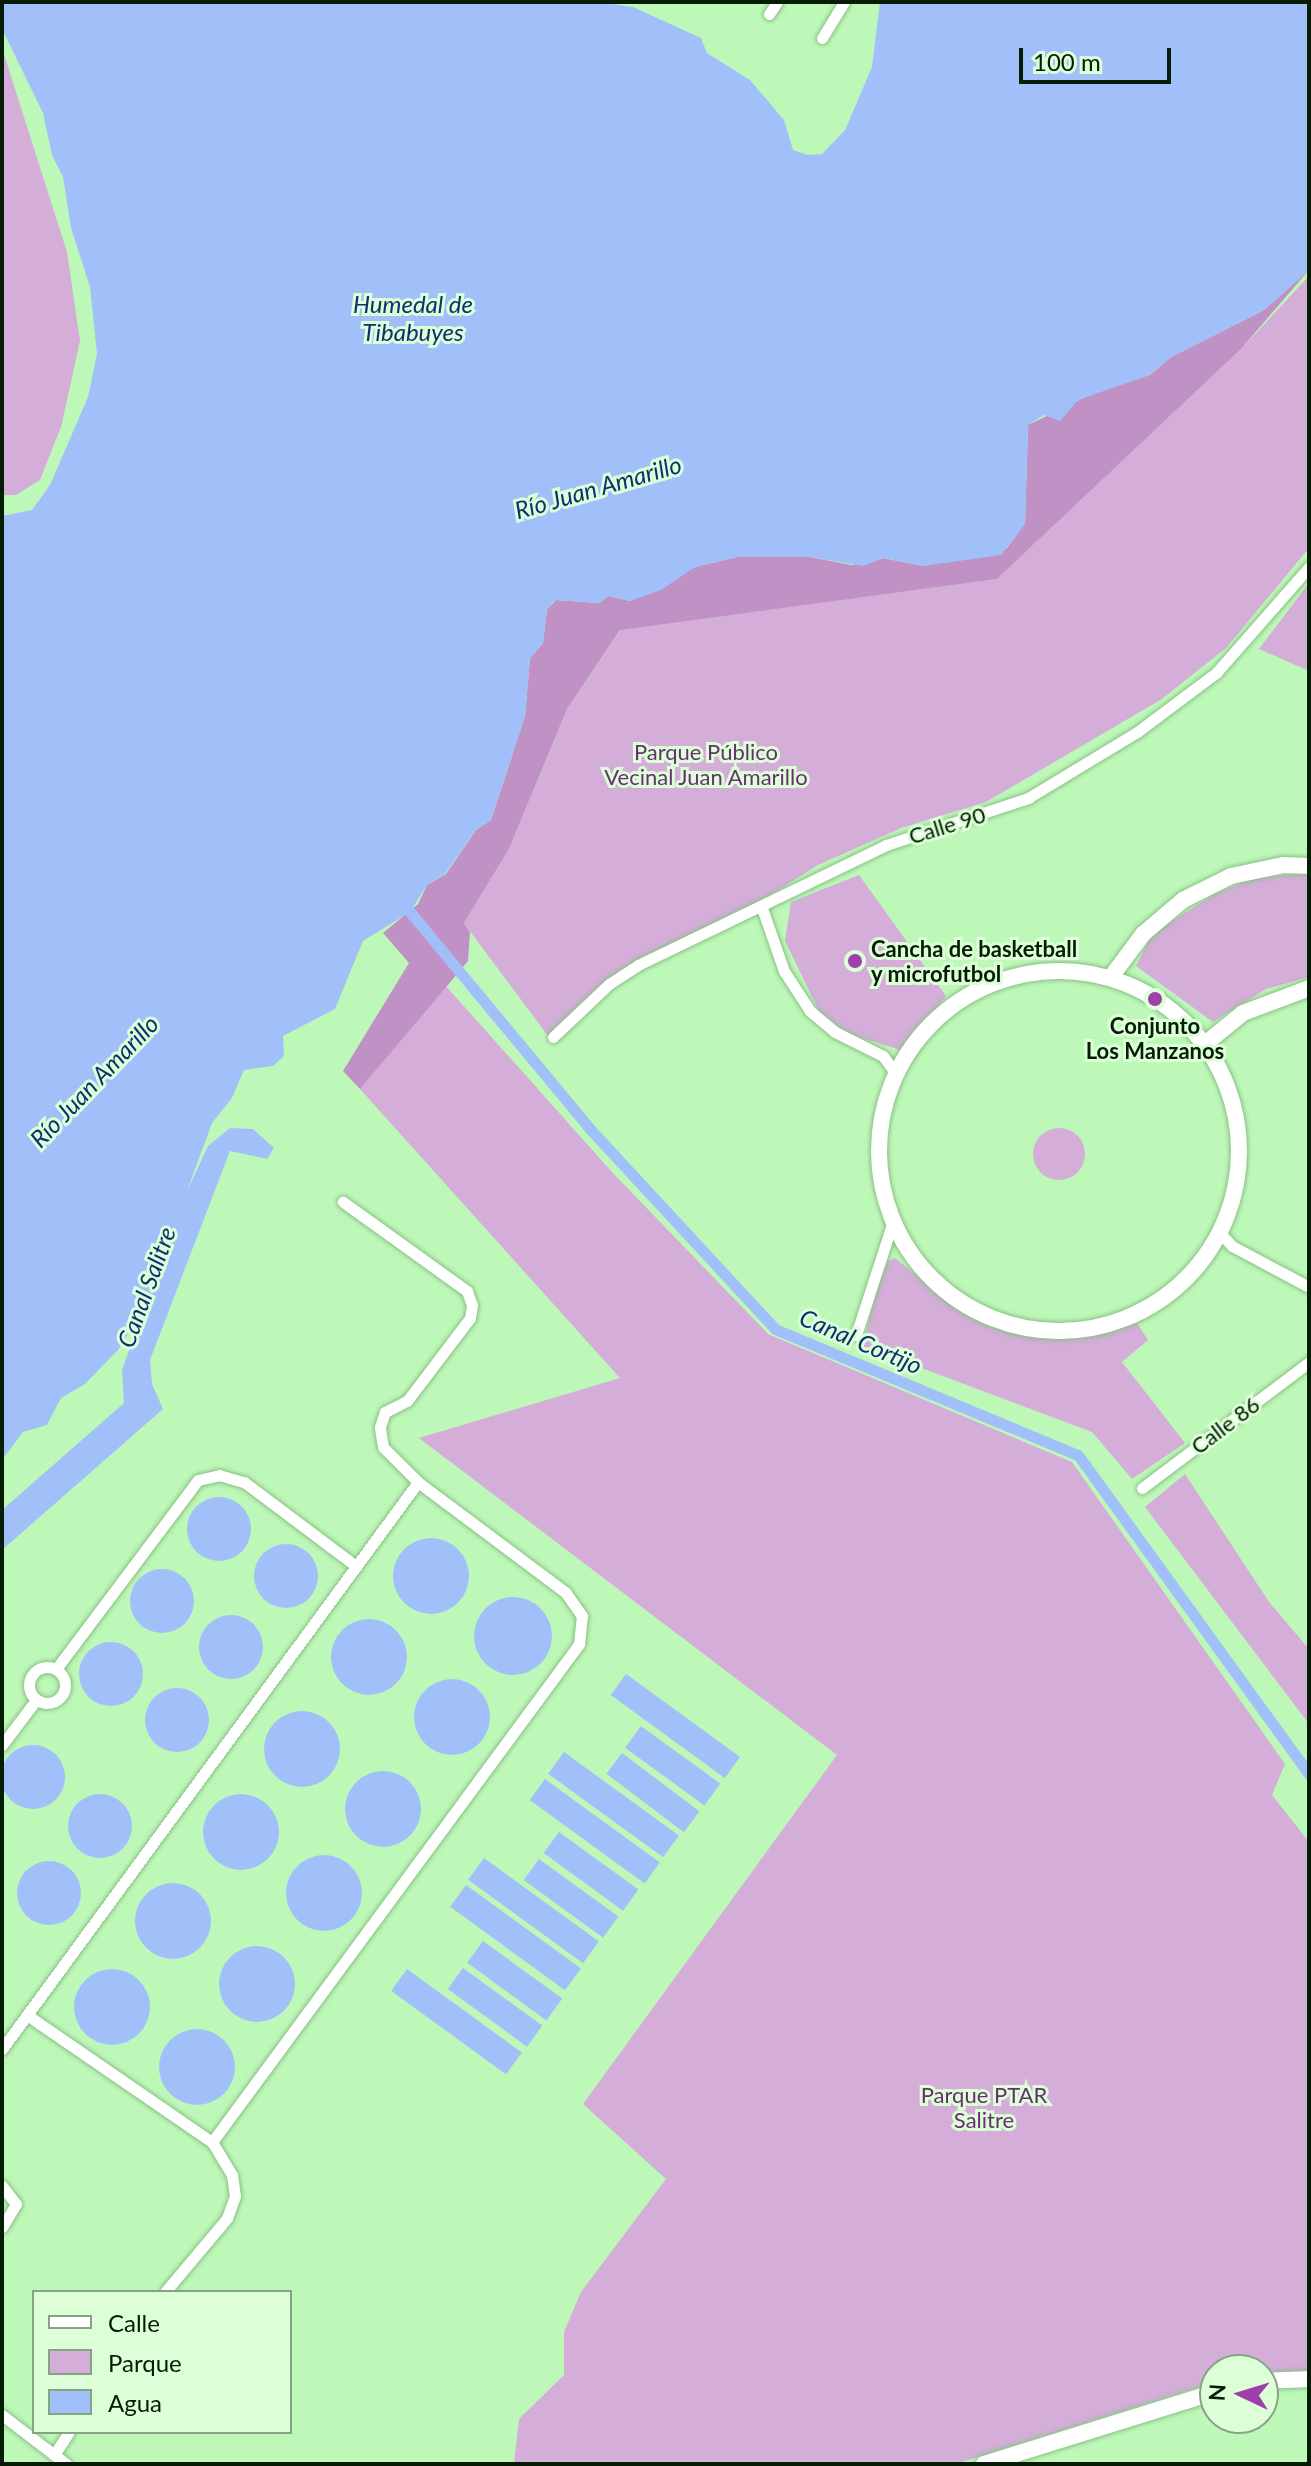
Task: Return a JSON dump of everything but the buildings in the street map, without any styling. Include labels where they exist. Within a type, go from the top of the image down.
[{"type":"street","points":[[769,14],[777,2]]},
{"type":"street","points":[[822,38],[844,2]]},
{"type":"street","name":"Calle 90","points":[[553,1037],[609,984],[638,965],[762,908],[886,845],[1028,798],[1137,732],[1216,673],[1309,567]]},
{"type":"street","points":[[1111,977],[1143,934],[1183,900],[1231,876],[1283,865],[1309,866]]},
{"type":"street","points":[[762,908],[784,971],[810,1011],[835,1032],[883,1056],[896,1074]]},
{"type":"street","points":[[1069,969],[1111,977],[1164,1005],[1205,1044],[1224,1079],[1238,1143],[1234,1196],[1220,1233],[1198,1267],[1145,1309],[1095,1328],[1055,1331],[1015,1326],[950,1295],[908,1249],[893,1221],[879,1147],[884,1109],[896,1074],[929,1027],[986,985],[1069,969]]},
{"type":"street","points":[[1205,1044],[1243,1013],[1309,988]]},
{"type":"street","points":[[212,2142],[579,1644],[582,1616],[565,1592],[418,1482],[383,1447],[383,1417],[407,1401],[470,1318],[472,1305],[467,1291],[343,1202]]},
{"type":"street","points":[[856,1335],[893,1221]]},
{"type":"street","points":[[1220,1233],[1232,1246],[1309,1287]]},
{"type":"street","name":"Calle 86","points":[[1142,1488],[1309,1362]]},
{"type":"street","points":[[56,1669],[198,1480],[219,1475],[244,1482],[356,1566]]},
{"type":"street","points":[[2,2049],[418,1482]]},
{"type":"street","points":[[43,1667],[56,1669],[65,1679],[64,1693],[55,1702],[36,1700],[29,1688],[32,1675],[43,1667]]},
{"type":"street","points":[[2,1745],[36,1700]]},
{"type":"street","points":[[27,2015],[212,2142],[232,2175],[235,2196],[227,2218],[167,2290]]},
{"type":"street","points":[[2,2186],[16,2204],[2,2227]]},
{"type":"street","points":[[1279,2380],[1309,2379]]},
{"type":"street","points":[[984,2464],[1199,2397]]},
{"type":"street","points":[[2,2415],[66,2464]]},
{"type":"street","points":[[54,2455],[68,2434]]},
{"type":"green space","points":[[2,48],[67,252],[80,341],[61,427],[40,480],[16,495],[2,495]]},
{"type":"green space","name":"Parque Público Vecinal Juan Amarillo","points":[[1309,276],[1309,548],[1226,648],[1162,699],[986,802],[901,828],[818,865],[745,911],[612,976],[548,1036],[464,923],[509,849],[567,709],[621,629],[997,579],[1241,349]]},
{"type":"green space","points":[[1309,583],[1309,671],[1259,649]]},
{"type":"green space","points":[[1309,872],[1309,977],[1266,989],[1213,1022],[1136,966],[1152,934],[1213,895],[1250,879]]},
{"type":"green space","points":[[859,875],[946,996],[904,1051],[849,1034],[819,1011],[785,941],[791,902]]},
{"type":"green space","name":"Parque PTAR Salitre","points":[[445,985],[611,1171],[768,1334],[1072,1462],[1285,1764],[1272,1795],[1309,1842],[1309,2373],[1279,2372],[1279,2354],[1199,2354],[1199,2387],[956,2464],[514,2464],[519,2419],[564,2375],[564,2332],[581,2292],[666,2179],[583,2104],[837,1755],[419,1438],[620,1378],[360,1089]]},
{"type":"green space","points":[[1059,1128],[1078,1135],[1085,1154],[1078,1173],[1059,1180],[1040,1173],[1033,1154],[1040,1135]]},
{"type":"green space","points":[[895,1258],[949,1302],[1022,1333],[1092,1336],[1137,1323],[1148,1340],[1122,1362],[1185,1443],[1132,1479],[1092,1432],[863,1346],[876,1291],[888,1261]]},
{"type":"green space","points":[[1185,1474],[1269,1602],[1309,1649],[1309,1724],[1145,1507]]},
{"type":"shaded area","points":[[1309,270],[1241,349],[997,579],[620,630],[567,709],[509,849],[464,923],[470,932],[468,961],[360,1089],[343,1071],[409,963],[383,933],[418,904],[427,885],[446,874],[476,830],[491,820],[525,716],[530,658],[543,643],[547,609],[556,600],[599,603],[609,596],[630,601],[695,567],[737,557],[810,557],[852,565],[883,558],[923,566],[1007,548],[1025,523],[1028,425],[1108,386],[1150,375],[1171,357],[1264,310]]},
{"type":"water","name":"Humedal de Tibabuyes","points":[[2,2],[598,2],[633,7],[701,38],[707,53],[750,80],[784,120],[793,150],[808,155],[822,154],[845,130],[872,67],[880,2],[1309,2],[1309,270],[1264,310],[1171,357],[1150,375],[1078,400],[1060,421],[1044,415],[1028,425],[1025,524],[1001,555],[923,566],[884,558],[863,566],[810,557],[737,557],[695,567],[661,590],[630,601],[609,596],[599,603],[555,600],[547,609],[543,643],[530,658],[525,716],[491,820],[476,830],[445,874],[427,885],[410,912],[363,941],[335,1009],[283,1036],[284,1056],[273,1066],[244,1070],[232,1098],[212,1123],[187,1191],[208,1146],[230,1128],[253,1129],[274,1148],[267,1159],[230,1151],[150,1360],[152,1384],[163,1409],[2,1550],[2,1510],[124,1403],[122,1370],[145,1306],[118,1350],[85,1384],[61,1398],[47,1425],[23,1432],[2,1460],[2,516],[32,510],[50,485],[88,397],[97,354],[90,287],[71,228],[63,177],[52,155],[43,113],[2,29]]},
{"type":"water","points":[[219,1497],[231,1499],[242,1506],[249,1517],[249,1541],[242,1552],[231,1559],[219,1561],[207,1559],[196,1552],[189,1541],[187,1529],[189,1517],[196,1506],[207,1499]]},
{"type":"water","points":[[439,1538],[452,1544],[463,1555],[469,1576],[467,1591],[452,1608],[439,1614],[423,1614],[410,1608],[395,1591],[393,1568],[399,1555],[416,1540]]},
{"type":"water","points":[[286,1544],[298,1546],[309,1553],[316,1564],[316,1588],[309,1599],[298,1606],[286,1608],[274,1606],[263,1599],[256,1588],[254,1576],[256,1564],[263,1553],[274,1546]]},
{"type":"water","points":[[162,1569],[174,1571],[185,1578],[192,1589],[192,1613],[185,1624],[174,1631],[162,1633],[150,1631],[139,1624],[132,1613],[130,1601],[132,1589],[139,1578],[150,1571]]},
{"type":"water","points":[[513,1597],[528,1600],[540,1609],[549,1621],[552,1636],[549,1651],[540,1663],[528,1672],[513,1675],[498,1672],[486,1663],[477,1651],[474,1636],[477,1621],[486,1609],[498,1600]]},
{"type":"water","points":[[231,1615],[243,1617],[254,1624],[261,1635],[261,1659],[254,1670],[243,1677],[231,1679],[219,1677],[208,1670],[201,1659],[199,1647],[201,1635],[208,1624],[219,1617]]},
{"type":"water","points":[[377,1619],[390,1625],[401,1636],[407,1657],[405,1672],[390,1689],[377,1695],[361,1695],[348,1689],[333,1672],[331,1649],[337,1636],[354,1621]]},
{"type":"water","points":[[111,1642],[123,1644],[134,1651],[141,1662],[141,1686],[134,1697],[123,1704],[111,1706],[99,1704],[88,1697],[81,1686],[79,1674],[81,1662],[88,1651],[99,1644]]},
{"type":"water","points":[[626,1674],[740,1757],[725,1778],[611,1695]]},
{"type":"water","points":[[460,1679],[473,1685],[484,1696],[490,1717],[488,1732],[473,1749],[460,1755],[444,1755],[431,1749],[416,1732],[414,1709],[420,1696],[437,1681]]},
{"type":"water","points":[[177,1688],[189,1690],[200,1697],[207,1708],[207,1732],[200,1743],[189,1750],[177,1752],[165,1750],[154,1743],[147,1732],[145,1720],[147,1708],[154,1697],[165,1690]]},
{"type":"water","points":[[310,1711],[323,1717],[334,1728],[340,1749],[338,1764],[323,1781],[310,1787],[294,1787],[281,1781],[266,1764],[264,1741],[270,1728],[287,1713]]},
{"type":"water","points":[[641,1726],[720,1784],[704,1805],[625,1748]]},
{"type":"water","points":[[33,1745],[56,1754],[65,1777],[56,1800],[33,1809],[10,1800],[1,1777],[10,1754]]},
{"type":"water","points":[[564,1752],[679,1835],[663,1857],[548,1774]]},
{"type":"water","points":[[622,1753],[699,1811],[684,1832],[606,1774]]},
{"type":"water","points":[[391,1771],[404,1777],[415,1788],[421,1809],[419,1824],[404,1841],[391,1847],[375,1847],[362,1841],[347,1824],[345,1801],[351,1788],[368,1773]]},
{"type":"water","points":[[545,1779],[660,1862],[645,1883],[530,1800]]},
{"type":"water","points":[[100,1794],[123,1803],[132,1826],[123,1849],[100,1858],[77,1849],[68,1826],[77,1803]]},
{"type":"water","points":[[249,1794],[262,1800],[273,1811],[279,1832],[277,1847],[262,1864],[249,1870],[233,1870],[220,1864],[205,1847],[203,1824],[209,1811],[226,1796]]},
{"type":"water","points":[[559,1832],[638,1890],[623,1911],[544,1853]]},
{"type":"water","points":[[332,1855],[345,1861],[356,1872],[362,1893],[360,1908],[345,1925],[332,1931],[316,1931],[303,1925],[288,1908],[286,1885],[292,1872],[309,1857]]},
{"type":"water","points":[[484,1858],[599,1941],[583,1963],[468,1880]]},
{"type":"water","points":[[539,1859],[618,1917],[603,1938],[524,1880]]},
{"type":"water","points":[[49,1861],[72,1870],[81,1893],[72,1916],[49,1925],[26,1916],[17,1893],[26,1870]]},
{"type":"water","points":[[181,1883],[194,1889],[205,1900],[211,1921],[209,1936],[194,1953],[181,1959],[165,1959],[152,1953],[137,1936],[135,1913],[141,1900],[158,1885]]},
{"type":"water","points":[[466,1885],[581,1968],[565,1990],[450,1907]]},
{"type":"water","points":[[483,1941],[562,1999],[546,2020],[467,1963]]},
{"type":"water","points":[[265,1946],[278,1952],[289,1963],[295,1984],[293,1999],[278,2016],[265,2022],[249,2022],[236,2016],[221,1999],[219,1976],[225,1963],[242,1948]]},
{"type":"water","points":[[463,1968],[542,2026],[527,2047],[448,1989]]},
{"type":"water","points":[[120,1969],[133,1975],[144,1986],[150,2007],[148,2022],[133,2039],[120,2045],[104,2045],[91,2039],[76,2022],[74,1999],[80,1986],[97,1971]]},
{"type":"water","points":[[407,1969],[522,2052],[506,2074],[391,1991]]},
{"type":"water","points":[[205,2029],[218,2035],[229,2046],[235,2067],[233,2082],[218,2099],[205,2105],[189,2105],[176,2099],[161,2082],[159,2059],[165,2046],[182,2031]]},
{"type":"waterway","name":"Canal Cortijo","points":[[410,912],[590,1129],[775,1329],[1078,1455],[1309,1774]]},
{"type":"place","name":"Cancha de basketball y microfutbol","points":[[855,961]]},
{"type":"place","name":"Conjunto Los Manzanos","points":[[1155,999]]},
{"type":"water label","name":"Río Juan Amarillo","points":[[598,487]]},
{"type":"water label","name":"Río Juan Amarillo","points":[[94,1081]]},
{"type":"water label","name":"Canal Salitre","points":[[146,1287]]}]
